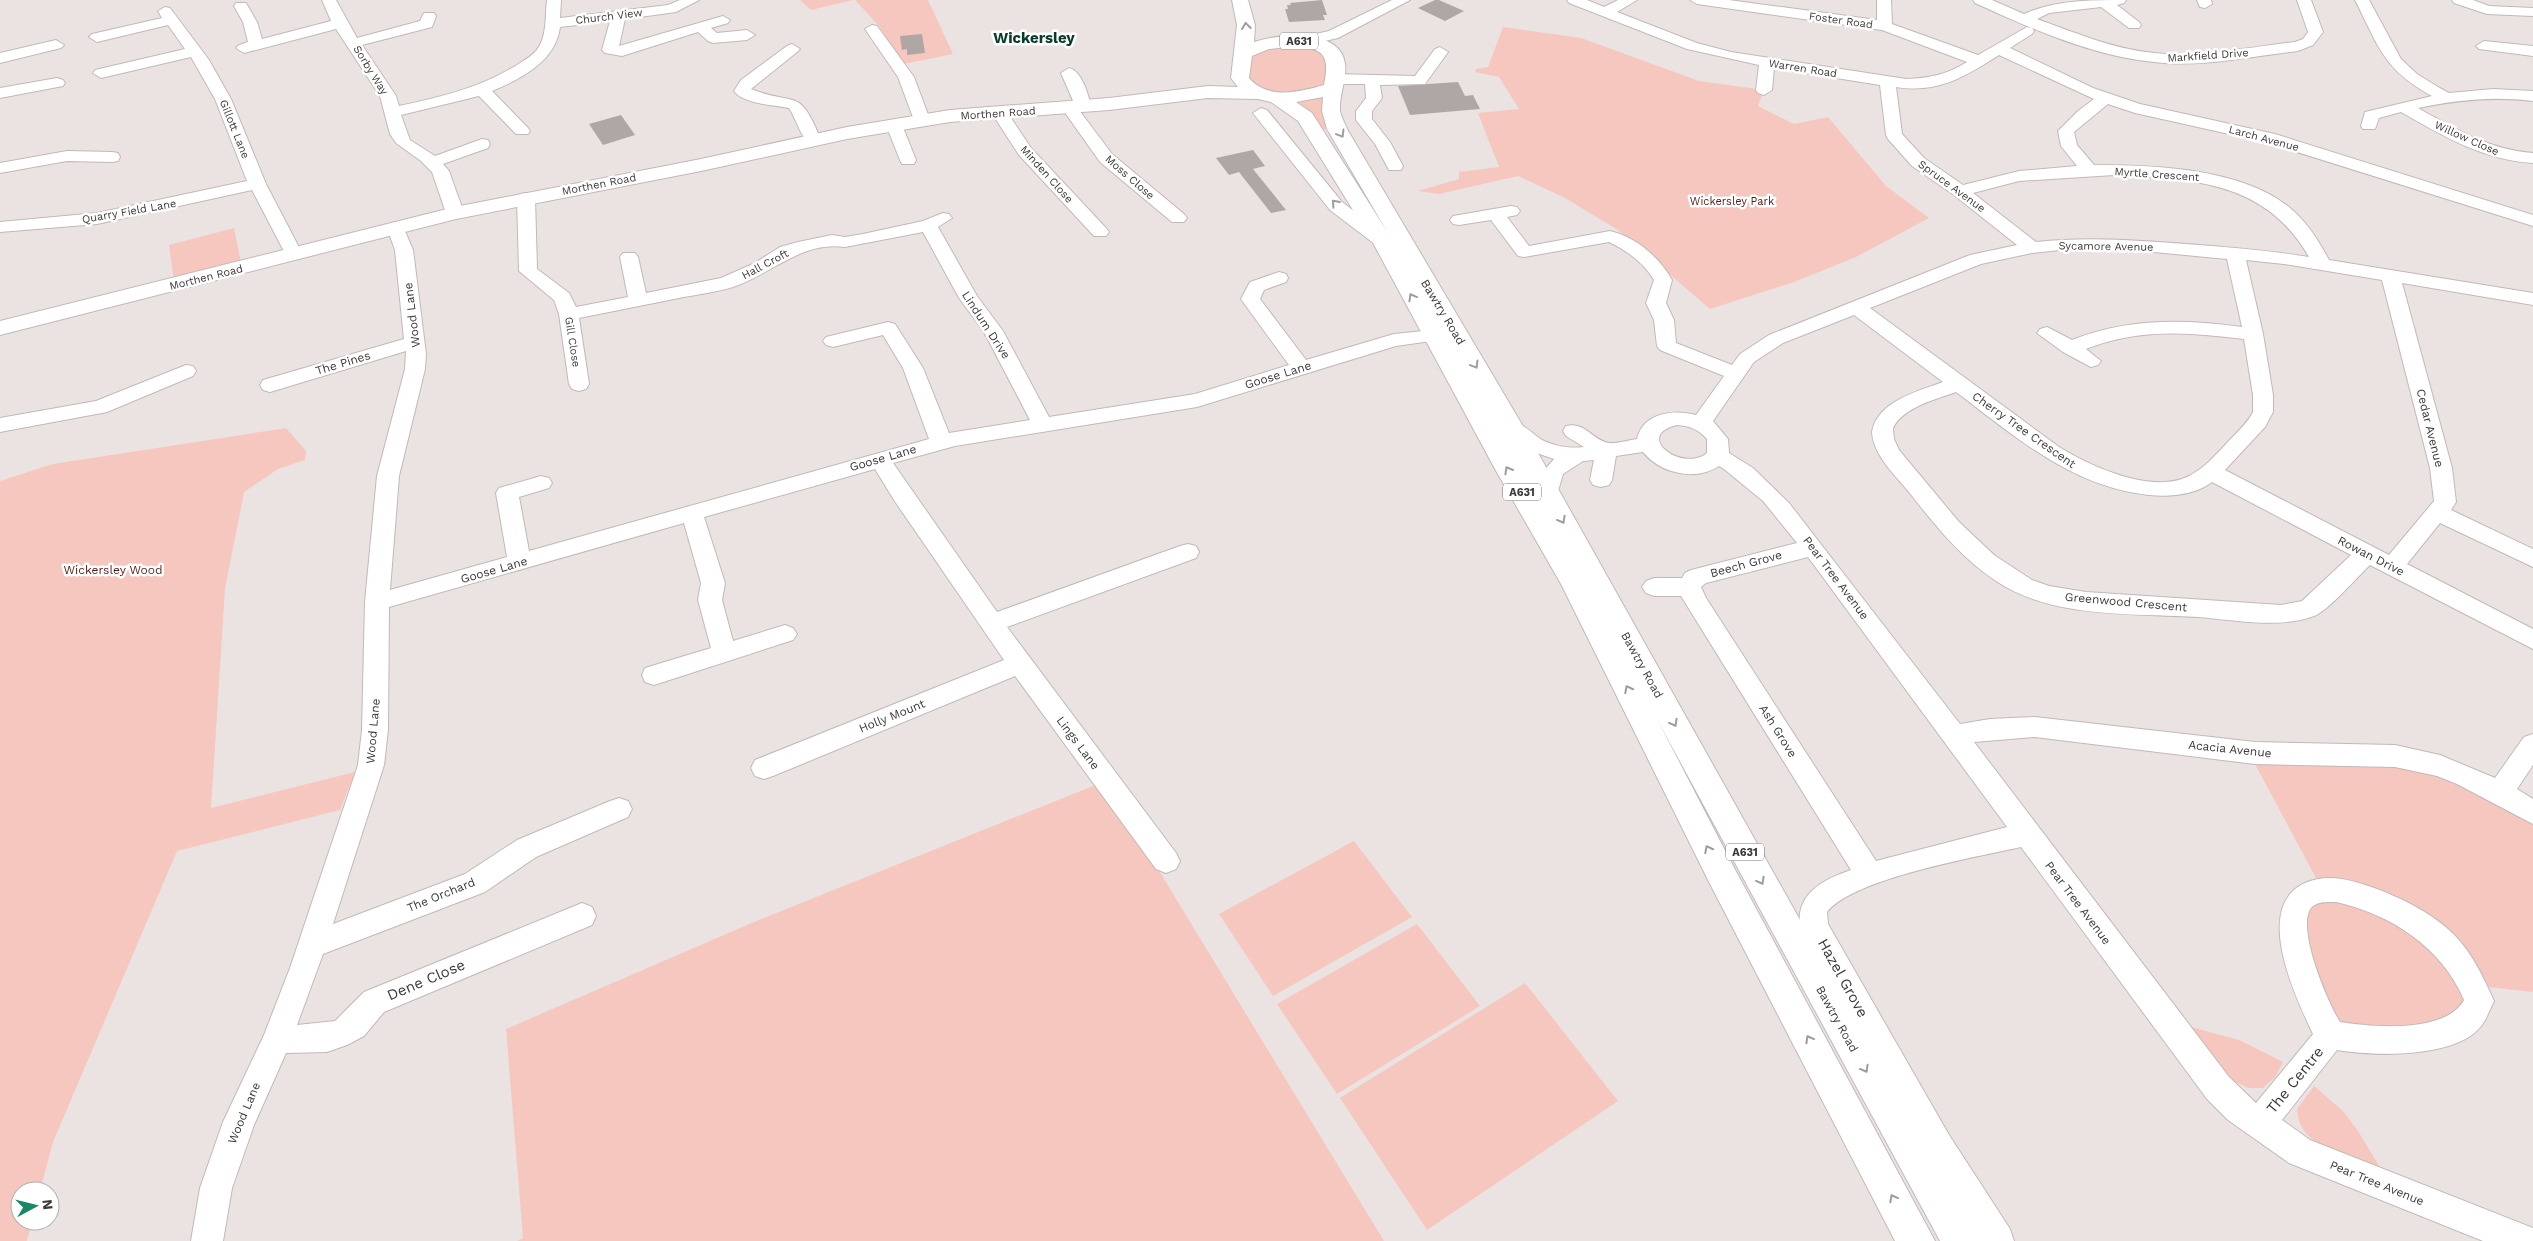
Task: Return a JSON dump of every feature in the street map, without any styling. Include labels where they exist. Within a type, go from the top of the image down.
[{"type":"main road","points":[[1240,0],[1246,25],[1240,74]]},
{"type":"main road","name":"A631","points":[[1240,74],[1243,83],[1258,93],[1278,98],[1304,96],[1334,76],[1334,56],[1323,47],[1295,41],[1273,33],[1266,26]]},
{"type":"main road","name":"A631","points":[[1244,53],[1263,44],[1295,41]]},
{"type":"main road","name":"Morthen Road","points":[[1208,92],[1222,87],[1240,74]]},
{"type":"main road","name":"Bawtry Road","points":[[1334,76],[1331,111],[1337,129],[1433,322],[1574,583],[1720,872],[1916,1241]]},
{"type":"main road","name":"Morthen Road","points":[[0,328],[455,213],[701,165],[813,140],[922,120],[1208,92],[1258,93]]},
{"type":"main road","name":"Bawtry Road","points":[[1278,98],[1305,117],[1433,322],[1512,428],[1961,1241]]},
{"type":"street","name":"Sorby Way","points":[[329,0],[340,23],[388,96],[398,134],[404,142],[433,162],[440,171],[455,213]]},
{"type":"street","points":[[393,112],[449,101],[483,91],[535,60],[548,46],[554,23],[554,0]]},
{"type":"street","name":"Church View","points":[[554,23],[671,9],[692,0]]},
{"type":"street","points":[[1295,41],[1326,37],[1345,30],[1402,0]]},
{"type":"street","name":"Warren Road","points":[[1574,0],[1692,46],[1730,56],[1906,84],[1940,82],[1956,76],[1999,48],[2045,10],[2112,1]]},
{"type":"street","points":[[1604,12],[1630,0]]},
{"type":"street","name":"Foster Road","points":[[1697,0],[1885,26],[1979,61]]},
{"type":"street","points":[[1884,0],[1885,26]]},
{"type":"street","name":"Markfield Drive","points":[[1980,0],[2026,26],[2102,48],[2155,58],[2183,59],[2290,47],[2308,42],[2316,32],[2315,25],[2304,0]]},
{"type":"street","points":[[2362,0],[2394,61],[2400,68],[2422,84],[2447,98]]},
{"type":"street","points":[[2458,0],[2487,10],[2533,12]]},
{"type":"street","points":[[2112,1],[2134,25]]},
{"type":"street","points":[[241,6],[250,22],[250,46],[340,23]]},
{"type":"street","name":"Gillott Lane","points":[[97,37],[168,15],[195,51],[223,98],[257,184],[294,255]]},
{"type":"street","points":[[620,15],[608,49],[610,50],[622,51],[723,20]]},
{"type":"street","points":[[354,43],[431,23]]},
{"type":"street","points":[[701,27],[713,38],[747,35]]},
{"type":"street","points":[[872,29],[906,77],[922,120]]},
{"type":"street","points":[[1345,30],[1334,76],[1372,81],[1419,81],[1440,52]]},
{"type":"street","points":[[0,58],[56,46]]},
{"type":"street","points":[[2484,46],[2533,51]]},
{"type":"street","name":"Larch Avenue","points":[[1999,48],[2106,98],[2143,110],[2269,138],[2533,220]]},
{"type":"street","points":[[792,49],[747,83],[742,91],[757,97],[794,104],[804,117],[813,140]]},
{"type":"street","points":[[101,73],[195,51]]},
{"type":"street","points":[[1764,90],[1767,63]]},
{"type":"street","name":"Moss Close","points":[[1069,74],[1080,94],[1076,106],[1106,158],[1178,218]]},
{"type":"street","points":[[1372,81],[1374,98],[1364,111],[1363,116],[1368,126],[1382,142],[1395,166]]},
{"type":"street","name":"Spruce Avenue","points":[[1888,82],[1894,135],[1918,162],[1960,191],[2032,248]]},
{"type":"street","points":[[0,93],[57,83]]},
{"type":"street","points":[[483,91],[522,131]]},
{"type":"street","name":"Willow Close","points":[[2369,126],[2371,115],[2447,98],[2493,92],[2533,96]]},
{"type":"street","points":[[2090,171],[2068,146],[2066,131],[2084,114],[2106,98]]},
{"type":"street","name":"Willow Close","points":[[2405,108],[2490,151],[2516,157],[2533,158]]},
{"type":"street","name":"Minden Close","points":[[999,112],[1025,151],[1100,232]]},
{"type":"street","name":"Bawtry Road","points":[[1261,113],[1336,206],[1382,241]]},
{"type":"street","points":[[894,125],[908,160]]},
{"type":"street","points":[[433,162],[482,144]]},
{"type":"street","points":[[0,168],[52,158],[103,153]]},
{"type":"street","name":"Myrtle Crescent","points":[[1960,191],[2017,177],[2090,171],[2195,176],[2242,188],[2274,204],[2287,214],[2306,235],[2322,263]]},
{"type":"street","points":[[1319,183],[1344,178]]},
{"type":"street","name":"Quarry Field Lane","points":[[0,227],[25,226],[116,215],[257,184]]},
{"type":"street","name":"Gill Close","points":[[526,198],[528,271],[562,297],[569,314],[579,384]]},
{"type":"street","points":[[1459,220],[1504,212],[1524,252]]},
{"type":"street","name":"Lindum Drive","points":[[863,239],[936,222],[968,298],[993,331],[1043,425]]},
{"type":"street","name":"Wood Lane","points":[[206,1241],[216,1188],[232,1141],[277,1038],[312,945],[371,765],[375,730],[377,602],[388,476],[415,369],[416,342],[404,250],[396,228]]},
{"type":"street","points":[[1502,256],[1610,236],[1620,238],[1653,265],[1663,280],[1656,303],[1664,320],[1667,346],[1675,351],[1736,373]]},
{"type":"street","name":"Hall Croft","points":[[569,314],[726,282],[762,267],[786,251],[819,241],[845,242],[863,239]]},
{"type":"street","name":"Sycamore Avenue","points":[[1701,423],[1747,358],[1776,339],[1976,259],[2032,248],[2102,244],[2235,253],[2322,263],[2533,300]]},
{"type":"street","name":"Cherry Tree Crescent","points":[[1856,307],[2051,452],[2095,477],[2132,487],[2167,489],[2185,486],[2201,479],[2258,422],[2263,412],[2263,395],[2253,334],[2235,253]]},
{"type":"street","points":[[629,257],[638,299]]},
{"type":"street","name":"Cedar Avenue","points":[[2390,274],[2441,468],[2444,502],[2392,567]]},
{"type":"street","points":[[1279,278],[1257,286],[1250,299],[1301,368]]},
{"type":"street","name":"Goose Lane","points":[[377,602],[520,563],[941,442],[1197,400],[1394,340],[1433,322]]},
{"type":"street","points":[[2070,348],[2115,332],[2156,325],[2184,325],[2253,334]]},
{"type":"street","points":[[833,341],[888,328],[899,341],[913,365],[941,442]]},
{"type":"street","points":[[2047,333],[2091,361]]},
{"type":"street","name":"The Pines","points":[[270,385],[416,342]]},
{"type":"street","points":[[0,426],[100,407],[163,388],[186,371]]},
{"type":"street","name":"Greenwood Crescent","points":[[1959,383],[1890,415],[1882,429],[1882,438],[1890,454],[1969,546],[1996,570],[2024,586],[2073,600],[2281,614],[2309,609],[2366,555]]},
{"type":"street","points":[[1677,418],[1701,423],[1717,438],[1720,448],[1717,456],[1710,462],[1687,467],[1661,459],[1648,444],[1647,434],[1654,424],[1663,420],[1677,418]]},
{"type":"street","points":[[1512,428],[1532,445],[1543,450],[1578,455],[1648,444]]},
{"type":"street","points":[[1564,430],[1606,451]]},
{"type":"street","points":[[1594,484],[1606,451]]},
{"type":"street","points":[[1548,493],[1550,475],[1556,468],[1578,455]]},
{"type":"street","name":"Pear Tree Avenue","points":[[1717,456],[1741,469],[1759,483],[1813,547],[2218,1088],[2239,1109],[2300,1152],[2524,1241]]},
{"type":"street","name":"Lings Lane","points":[[880,459],[902,495],[1020,664],[1166,861]]},
{"type":"street","name":"Rowan Drive","points":[[2209,471],[2366,555],[2533,640]]},
{"type":"street","points":[[520,563],[507,493],[541,484]]},
{"type":"street","points":[[2436,512],[2533,559]]},
{"type":"street","points":[[692,514],[713,583],[710,600],[724,652]]},
{"type":"street","name":"Beech Grove","points":[[1690,588],[1693,580],[1699,576],[1813,547]]},
{"type":"street","points":[[992,623],[1188,552]]},
{"type":"street","points":[[1654,587],[1690,588]]},
{"type":"street","name":"Ash Grove","points":[[1690,588],[1695,601],[1869,874]]},
{"type":"street","points":[[654,675],[785,634]]},
{"type":"street","name":"Holly Mount","points":[[764,768],[1020,664]]},
{"type":"street","name":"Acacia Avenue","points":[[1954,735],[1990,729],[2035,726],[2255,753],[2395,756],[2440,766],[2500,792],[2533,813]]},
{"type":"street","points":[[2500,792],[2533,744]]},
{"type":"street","name":"The Orchard","points":[[312,945],[475,883],[498,865],[530,845],[618,809]]},
{"type":"street","name":"Hazel Grove","points":[[1998,1241],[1938,1146],[1814,926],[1813,914],[1816,904],[1824,895],[1869,874],[2026,834]]},
{"type":"street","name":"The Centre","points":[[2329,889],[2359,896],[2383,903],[2405,915],[2445,946],[2461,965],[2479,1002],[2472,1017],[2451,1029],[2418,1039],[2377,1041],[2331,1035],[2321,1023],[2310,1000],[2296,945],[2296,908],[2302,897],[2315,890],[2329,889]]},
{"type":"street","name":"Dene Close","points":[[277,1038],[333,1036],[344,1033],[355,1025],[374,1002],[582,916]]},
{"type":"street","name":"The Centre","points":[[2259,1124],[2331,1035]]},
{"type":"green space","points":[[800,0],[853,0],[811,10]]},
{"type":"green space","points":[[855,0],[928,0],[953,54],[904,64],[879,26]]},
{"type":"green space","name":"Wickersley Park","points":[[1503,27],[1581,38],[1699,81],[1764,90],[1758,106],[1794,124],[1828,117],[1886,186],[1929,218],[1856,257],[1794,282],[1710,309],[1618,230],[1565,198],[1518,176],[1439,194],[1418,191],[1459,179],[1459,172],[1499,167],[1478,113],[1519,109],[1499,77],[1475,72],[1476,69],[1488,67]]},
{"type":"green space","points":[[1301,45],[1319,51],[1329,62],[1325,81],[1320,86],[1312,90],[1290,93],[1268,91],[1259,88],[1250,80],[1248,75],[1249,65],[1254,55],[1262,49]]},
{"type":"green space","points":[[1325,97],[1330,128],[1320,130],[1297,103]]},
{"type":"green space","points":[[234,228],[241,263],[174,281],[169,245]]},
{"type":"green space","name":"Wickersley Wood","points":[[286,428],[306,451],[305,460],[278,469],[244,492],[225,589],[211,808],[355,772],[340,810],[177,851],[53,1142],[43,1181],[10,1181],[10,1231],[30,1231],[27,1241],[0,1241],[0,481],[53,464]]},
{"type":"green space","points":[[2257,760],[2374,762],[2455,779],[2533,823],[2533,992],[2488,987],[2470,961],[2352,883],[2316,878],[2255,764]]},
{"type":"green space","points":[[1098,784],[1153,861],[1384,1241],[517,1241],[523,1238],[506,1029],[754,922]]},
{"type":"green space","points":[[1354,841],[1412,917],[1273,996],[1219,914]]},
{"type":"green space","points":[[2321,898],[2365,904],[2443,953],[2468,1005],[2439,1021],[2413,1028],[2340,1026],[2329,1015],[2303,922],[2310,904]]},
{"type":"green space","points":[[1417,924],[1480,1006],[1337,1094],[1277,1004]]},
{"type":"green space","points":[[1525,983],[1618,1101],[1427,1230],[1340,1098]]},
{"type":"green space","points":[[2191,1027],[2239,1040],[2283,1062],[2275,1077],[2263,1088],[2248,1088],[2229,1079]]},
{"type":"green space","points":[[2314,1086],[2343,1111],[2358,1131],[2381,1169],[2328,1149],[2306,1133],[2300,1122],[2297,1109]]},
{"type":"building","points":[[1322,0],[1327,15],[1323,15],[1325,20],[1289,22],[1285,9],[1288,9],[1287,5],[1291,5],[1290,3]]},
{"type":"building","points":[[1435,0],[1464,11],[1445,21],[1418,8]]},
{"type":"building","points":[[922,34],[925,53],[907,55],[907,49],[902,50],[900,36]]},
{"type":"building","points":[[1458,82],[1465,96],[1473,95],[1480,109],[1410,115],[1398,86]]},
{"type":"building","points":[[621,115],[635,135],[603,145],[589,124]]},
{"type":"building","points":[[1253,150],[1265,166],[1253,169],[1286,210],[1271,213],[1239,172],[1229,175],[1216,158]]},
{"type":"district","name":"Wickersley","points":[[1034,38]]}]
